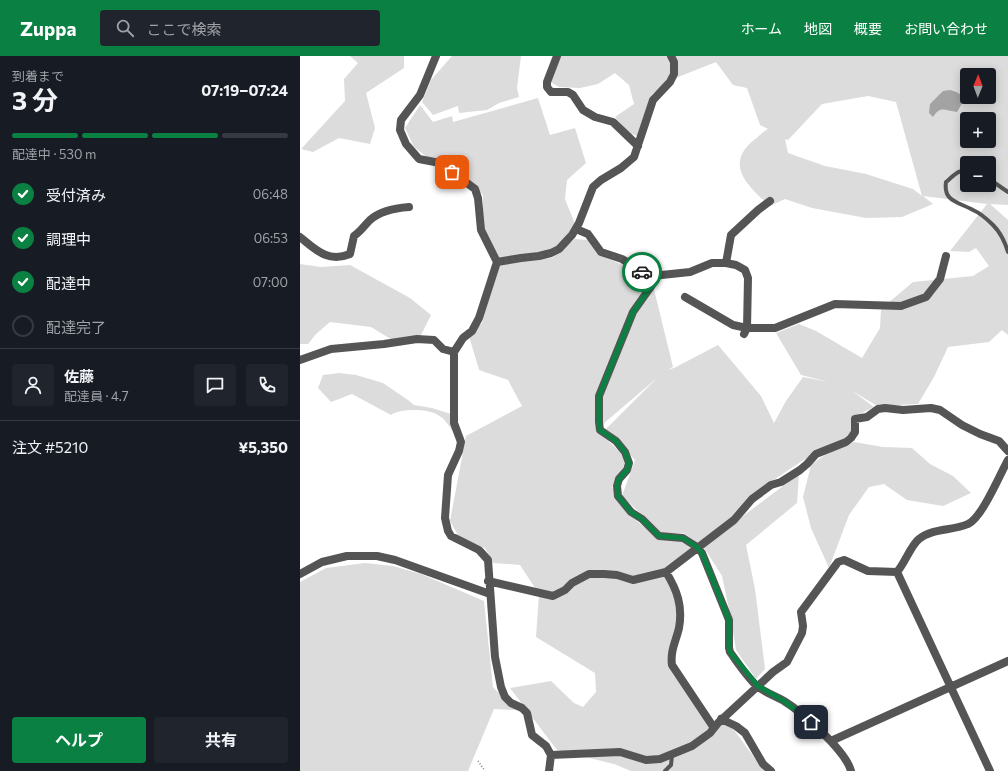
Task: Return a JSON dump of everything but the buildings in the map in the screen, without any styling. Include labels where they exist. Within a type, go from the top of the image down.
[{"type":"street","points":[[436,56],[420,95],[401,120],[400,130],[406,144],[419,158],[440,163],[475,189],[478,198],[481,230],[497,262],[478,318],[472,331],[463,338],[454,352],[454,423],[461,442],[459,451],[448,475],[445,518],[448,531],[452,536],[479,550],[488,560],[488,581],[495,657],[501,687],[505,697],[511,703],[522,708],[527,713],[532,735],[546,746],[551,755],[549,771]]},
{"type":"street","points":[[557,56],[547,82],[547,87],[551,92],[568,92],[583,110],[595,117],[613,122],[638,146]]},
{"type":"street","points":[[497,262],[551,253],[559,249],[576,229],[593,187],[601,180],[621,168],[634,157],[653,100],[670,82],[674,74],[674,62],[671,56]]},
{"type":"street","points":[[726,263],[731,235],[770,201]]},
{"type":"street","points":[[300,237],[321,254],[334,257],[344,256],[350,254],[354,236],[362,231],[371,219],[387,211],[409,207]]},
{"type":"street","points":[[576,229],[588,234],[600,252],[622,259],[652,276],[690,272],[712,263],[736,265],[745,270],[748,278],[746,331]]},
{"type":"street","points":[[685,297],[746,331],[775,328],[835,304],[901,306],[926,297],[940,280],[946,256]]},
{"type":"street","points":[[652,276],[652,285],[633,312],[599,396],[600,430],[616,441],[625,452],[629,463],[627,470],[619,479],[617,486],[618,496],[631,512],[642,519],[659,536],[683,538],[697,547],[702,553],[729,620],[730,652],[758,686],[801,713],[831,741],[848,763],[851,771]]},
{"type":"street","points":[[300,360],[331,349],[417,339],[434,340],[443,349],[454,352]]},
{"type":"street","points":[[488,581],[553,596],[589,574],[604,574],[633,580],[666,572],[734,520],[752,499],[771,485],[781,482],[800,470],[816,454],[846,442],[851,438],[854,432],[855,419],[867,417],[878,409],[885,408],[903,410],[931,408],[940,410],[980,434],[999,441],[1008,451]]},
{"type":"street","points":[[551,755],[620,752],[646,760],[660,759],[692,746],[710,733],[721,720],[787,662],[802,633],[803,626],[801,612],[838,562],[844,560],[868,571],[896,572],[902,566],[917,540],[923,535],[968,525],[975,521],[1008,460]]},
{"type":"street","points":[[300,574],[322,562],[347,556],[377,556],[395,560],[490,594]]},
{"type":"street","points":[[666,572],[674,585],[679,598],[679,628],[671,656],[672,665],[714,728]]},
{"type":"street","points":[[896,572],[990,771]]},
{"type":"street","points":[[831,741],[1008,661]]},
{"type":"street","points":[[721,720],[736,726],[744,733],[763,764],[771,771]]},
{"type":"lane","points":[[960,172],[946,182],[945,190],[952,200],[974,210],[993,225],[1004,240],[1008,252]]},
{"type":"lane","points":[[996,184],[1008,192]]},
{"type":"lane","points":[[665,771],[671,765],[672,755]]},
{"type":"path","points":[[478,761],[485,771]]},
{"type":"shaded area","points":[[350,56],[404,56],[404,68],[366,93],[375,128],[370,144],[339,138],[313,152],[301,149],[345,101],[344,79],[358,63]]},
{"type":"shaded area","points":[[452,56],[521,56],[517,88],[519,97],[499,103],[487,110],[459,113],[458,106],[433,115],[422,102],[431,80]]},
{"type":"shaded area","points":[[561,56],[1008,56],[1008,205],[990,204],[1008,220],[1008,335],[1002,330],[989,342],[948,347],[934,377],[918,404],[877,406],[851,390],[874,407],[852,418],[851,432],[845,438],[820,449],[769,483],[730,519],[697,543],[684,533],[661,533],[622,496],[635,460],[606,429],[657,378],[596,430],[626,458],[623,468],[612,487],[628,514],[658,538],[682,540],[691,548],[666,572],[679,609],[671,665],[674,679],[672,665],[713,727],[729,723],[764,771],[631,771],[614,764],[557,750],[510,688],[551,681],[574,703],[583,707],[596,692],[595,673],[536,637],[539,594],[520,565],[493,563],[485,548],[459,537],[450,521],[466,436],[522,406],[508,380],[479,370],[469,336],[482,323],[499,263],[552,258],[575,239],[588,240],[602,256],[651,277],[673,367],[667,370],[674,368],[718,345],[761,396],[774,423],[786,401],[803,377],[829,382],[801,375],[776,333],[799,324],[816,331],[862,358],[880,328],[881,309],[913,282],[973,276],[989,266],[976,248],[969,252],[950,251],[987,204],[923,196],[933,204],[902,217],[866,218],[812,208],[785,199],[770,206],[754,191],[742,175],[740,167],[740,158],[745,149],[768,129],[760,125],[747,88],[733,85],[716,62],[668,81],[651,95],[637,136],[629,133],[615,117],[634,104],[629,85],[615,73],[598,84],[580,88],[559,87],[549,81]],"holes":[[[868,96],[896,102],[922,196],[913,189],[866,174],[825,166],[788,153],[785,139],[788,140],[822,104]]]},
{"type":"shaded area","points":[[950,90],[958,93],[960,94],[960,104],[962,104],[957,112],[941,110],[938,111],[933,117],[929,113],[930,104],[943,91]]},
{"type":"shaded area","points":[[538,98],[550,135],[575,128],[586,163],[567,180],[565,199],[575,224],[559,246],[543,253],[499,258],[483,227],[483,195],[447,159],[427,157],[414,147],[405,128],[420,105],[433,122],[452,116],[453,122]]},
{"type":"shaded area","points":[[300,264],[321,267],[350,265],[410,298],[431,315],[421,335],[394,341],[371,327],[330,322],[316,334],[308,344],[300,344]]},
{"type":"shaded area","points":[[339,373],[356,375],[383,383],[414,405],[432,408],[451,414],[453,432],[444,420],[432,412],[407,410],[391,415],[352,394],[331,402],[318,388],[323,375]]},
{"type":"shaded area","points":[[854,442],[883,447],[912,448],[930,464],[953,476],[971,493],[943,506],[907,500],[884,484],[869,487],[849,515],[829,568],[811,528],[803,497],[811,465],[829,452]]},
{"type":"shaded area","points":[[799,474],[797,503],[746,545],[755,589],[765,669],[756,679],[736,650],[722,576],[703,546]]},
{"type":"shaded area","points":[[365,563],[393,566],[421,574],[484,601],[493,687],[515,710],[494,709],[468,771],[300,771],[300,582],[326,568]]},
{"type":"way so far","points":[[452,172],[475,189],[478,198],[481,230],[497,262],[551,253],[559,249],[576,229],[588,234],[600,252],[622,259],[642,272]]},
{"type":"route","points":[[642,272],[652,276],[652,285],[633,312],[599,396],[600,430],[616,441],[625,452],[629,463],[627,470],[619,479],[617,486],[618,496],[631,512],[642,519],[659,536],[683,538],[697,547],[702,553],[717,586],[729,620],[730,652],[758,686],[784,701],[811,722]]}]
